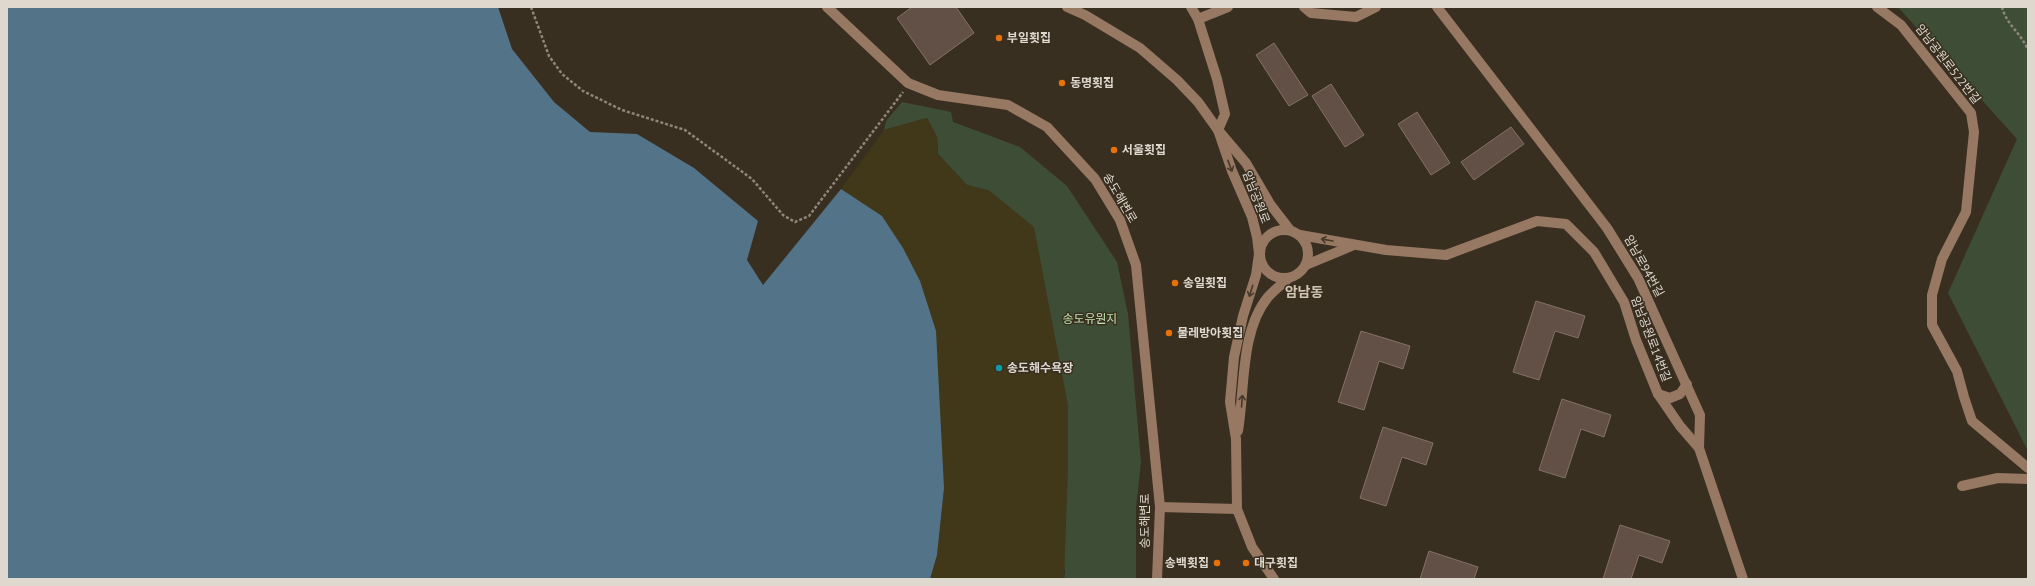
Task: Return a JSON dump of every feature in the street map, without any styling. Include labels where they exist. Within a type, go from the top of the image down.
[{"type":"street","name":"송도해변로","points":[[827,7],[909,84],[938,95],[1008,105],[1047,127],[1095,179],[1120,220],[1136,265],[1160,507],[1157,579]]},
{"type":"street","name":"암남공원로","points":[[1067,7],[1085,15],[1140,48],[1177,80],[1198,102],[1218,130],[1246,163],[1270,204],[1290,230]]},
{"type":"street","points":[[1191,7],[1198,19],[1217,79],[1225,114],[1218,130]]},
{"type":"street","points":[[1198,19],[1228,7]]},
{"type":"street","points":[[1304,7],[1311,13],[1356,17],[1376,7]]},
{"type":"street","name":"암남로94번길","points":[[1437,7],[1608,228],[1638,278],[1700,414],[1699,448],[1743,579]]},
{"type":"street","name":"암남공원로522번길","points":[[1876,7],[1900,24],[1971,113],[1974,132],[1966,212],[1942,258],[1932,295],[1932,325],[1957,371],[1972,421],[2028,468]]},
{"type":"street","name":"암남공원로","points":[[1218,130],[1232,171],[1252,217],[1259,254],[1256,276],[1243,316],[1234,357],[1230,402],[1236,439],[1237,509]]},
{"type":"street","name":"암남공원로14번길","points":[[1300,235],[1386,250],[1446,255],[1537,221],[1566,224],[1594,252],[1624,302],[1636,340],[1658,394],[1680,426],[1699,448]]},
{"type":"street","points":[[1279,230],[1290,230],[1300,235],[1306,243],[1309,254],[1306,265],[1299,274],[1289,278],[1278,278],[1268,273],[1261,264],[1259,254],[1262,243],[1269,234],[1279,230]]},
{"type":"street","points":[[1306,265],[1354,245]]},
{"type":"street","name":"암남공원로","points":[[1236,439],[1242,409],[1245,367],[1252,329],[1260,310],[1268,297],[1289,278]]},
{"type":"street","points":[[1658,394],[1670,398],[1680,394],[1686,384]]},
{"type":"street","points":[[1962,486],[1998,478],[2028,479]]},
{"type":"street","points":[[1160,507],[1237,509],[1252,547],[1274,579]]},
{"type":"path","points":[[531,7],[549,56],[562,74],[583,91],[622,110],[685,130],[752,179],[783,215],[795,222],[809,216],[909,84]]},
{"type":"path","points":[[2002,7],[2004,18],[2024,41],[2028,50]]},
{"type":"green space","points":[[1898,7],[2028,7],[2028,451],[1948,293],[2017,139]]},
{"type":"green space","name":"송도유원지","points":[[902,102],[951,112],[953,122],[1020,147],[1067,186],[1117,262],[1128,314],[1141,462],[1136,508],[1136,579],[1064,579],[1065,572],[990,191],[967,185],[938,154],[937,137],[927,118],[884,130],[886,121]]},
{"type":"sand","name":"송도해수욕장","points":[[927,118],[937,137],[938,154],[967,185],[990,191],[1034,227],[1068,405],[1068,469],[1064,579],[930,579],[937,555],[944,488],[903,248],[882,216],[841,189],[884,130]]},
{"type":"water","points":[[7,7],[498,7],[512,49],[554,102],[590,132],[637,134],[694,168],[758,221],[747,260],[763,285],[841,189],[882,216],[903,248],[920,281],[936,331],[944,488],[937,555],[930,579],[7,579]]},
{"type":"building","points":[[912,7],[956,7],[974,33],[930,65],[897,18]]},
{"type":"building","points":[[1274,43],[1308,95],[1289,106],[1256,55]]},
{"type":"building","points":[[1331,84],[1364,135],[1345,147],[1312,96]]},
{"type":"building","points":[[1417,112],[1450,163],[1431,175],[1398,124]]},
{"type":"building","points":[[1511,127],[1524,144],[1474,180],[1461,162]]},
{"type":"building","points":[[1536,301],[1585,316],[1578,338],[1555,331],[1539,380],[1513,372]]},
{"type":"building","points":[[1361,331],[1410,346],[1403,369],[1379,361],[1364,410],[1338,402]]},
{"type":"building","points":[[1562,399],[1611,415],[1604,437],[1581,429],[1565,478],[1539,470]]},
{"type":"building","points":[[1383,427],[1433,443],[1426,465],[1402,457],[1386,506],[1360,498]]},
{"type":"building","points":[[1620,525],[1670,541],[1662,563],[1639,555],[1631,579],[1603,579]]},
{"type":"building","points":[[1429,551],[1478,567],[1474,579],[1420,579]]},
{"type":"place","name":"부일횟집","points":[[999,38]]},
{"type":"place","name":"동명횟집","points":[[1062,83]]},
{"type":"place","name":"서울횟집","points":[[1114,150]]},
{"type":"place","name":"송일횟집","points":[[1175,283]]},
{"type":"place","name":"물레방아횟집","points":[[1169,333]]},
{"type":"place","name":"송도해수욕장","points":[[999,368]]},
{"type":"place","name":"송백횟집","points":[[1217,563]]},
{"type":"place","name":"대구횟집","points":[[1246,563]]},
{"type":"district","name":"암남동","points":[[1304,292]]}]
